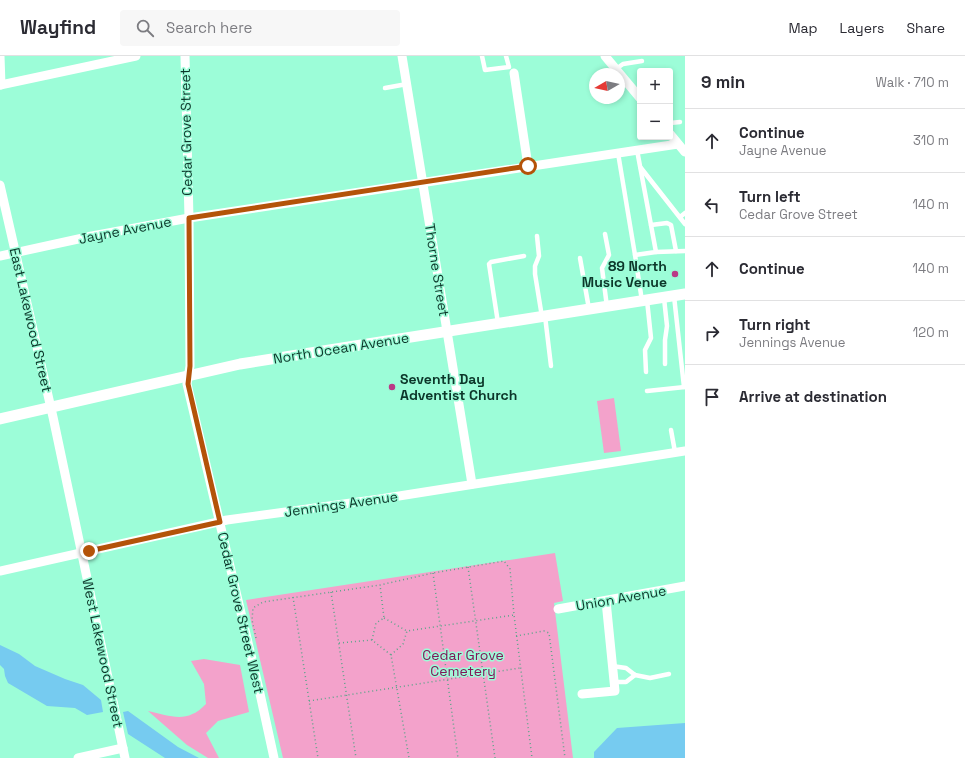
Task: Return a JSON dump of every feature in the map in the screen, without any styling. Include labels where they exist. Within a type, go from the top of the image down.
[{"type":"street","points":[[0,56],[0,85],[120,58],[136,56]]},
{"type":"street","name":"Cedar Grove Street","points":[[184,56],[189,218],[190,366],[188,376]]},
{"type":"street","name":"Thorne Street","points":[[402,56],[472,484]]},
{"type":"street","points":[[605,56],[615,68]]},
{"type":"street","points":[[514,73],[528,166]]},
{"type":"street","points":[[625,80],[637,94]]},
{"type":"street","points":[[673,138],[685,152]]},
{"type":"street","name":"Jayne Avenue","points":[[0,256],[92,236],[189,218],[678,144]]},
{"type":"street","name":"East Lakewood Street","points":[[0,185],[50,407]]},
{"type":"street","name":"North Ocean Avenue","points":[[0,419],[240,364],[674,296]]},
{"type":"street","name":"Cedar Grove Street West","points":[[188,376],[188,384],[274,758]]},
{"type":"street","name":"West Lakewood Street","points":[[50,407],[125,758]]},
{"type":"street","name":"Jennings Avenue","points":[[0,571],[220,522],[685,451]]},
{"type":"street","name":"Union Avenue","points":[[558,609],[685,586]]},
{"type":"street","points":[[582,694],[615,691],[606,601]]},
{"type":"street","points":[[78,758],[123,748]]},
{"type":"lane","points":[[482,56],[485,70],[509,67],[506,56]]},
{"type":"lane","points":[[617,68],[623,64],[642,61]]},
{"type":"lane","points":[[385,88],[407,84]]},
{"type":"lane","points":[[673,123],[680,122]]},
{"type":"lane","points":[[637,150],[656,252]]},
{"type":"lane","points":[[618,153],[650,338],[645,350],[646,372]]},
{"type":"lane","points":[[640,166],[685,224]]},
{"type":"lane","points":[[680,217],[685,213]]},
{"type":"lane","points":[[651,225],[671,225],[676,251]]},
{"type":"lane","points":[[605,234],[608,255],[602,268],[607,306]]},
{"type":"lane","points":[[537,236],[539,256],[535,266],[535,274],[544,316],[551,366]]},
{"type":"lane","points":[[635,255],[656,252],[685,251]]},
{"type":"lane","points":[[498,323],[489,264],[491,262],[524,256]]},
{"type":"lane","points":[[580,258],[589,309]]},
{"type":"lane","points":[[665,364],[665,340],[674,296]]},
{"type":"lane","points":[[647,391],[684,387],[674,296]]},
{"type":"lane","points":[[670,430],[675,452]]},
{"type":"lane","points":[[612,666],[626,668],[635,675],[650,678],[669,674]]},
{"type":"lane","points":[[614,682],[626,682],[635,675]]},
{"type":"path","points":[[257,643],[252,620],[253,608],[263,602],[380,586],[433,573],[504,560],[510,569],[516,636],[532,758]]},
{"type":"path","points":[[468,567],[495,758]]},
{"type":"path","points":[[433,573],[458,758]]},
{"type":"path","points":[[380,586],[384,618]]},
{"type":"path","points":[[331,592],[356,758]]},
{"type":"path","points":[[293,597],[318,758]]},
{"type":"path","points":[[384,618],[407,631],[514,616]]},
{"type":"path","points":[[372,640],[376,623],[384,618]]},
{"type":"path","points":[[391,655],[403,644],[407,631]]},
{"type":"path","points":[[516,636],[544,631],[549,633],[565,758]]},
{"type":"path","points":[[339,643],[372,640],[391,655],[409,758]]},
{"type":"path","points":[[309,701],[520,668]]},
{"type":"green space","points":[[614,398],[621,451],[604,453],[597,401]]},
{"type":"green space","name":"Cedar Grove Cemetery","points":[[555,553],[563,601],[554,603],[573,758],[283,758],[246,600]]},
{"type":"green space","points":[[204,659],[240,665],[249,712],[218,721],[206,733],[219,758],[208,758],[187,745],[148,711],[178,717],[192,714],[206,704],[204,684],[191,661]]},
{"type":"water","points":[[0,645],[19,654],[35,666],[83,685],[101,700],[103,712],[87,715],[75,708],[47,706],[8,683],[4,669],[0,665]]},
{"type":"water","points":[[128,711],[178,747],[199,758],[165,758],[128,734],[123,712]]},
{"type":"water","points":[[685,723],[685,758],[594,758],[594,752],[617,728]]},
{"type":"place","name":"89 North Music Venue","points":[[675,274]]},
{"type":"place","name":"Seventh Day Adventist Church","points":[[392,387]]},
{"type":"route","points":[[89,551],[220,522],[188,384],[190,366],[189,218],[528,166]]}]
